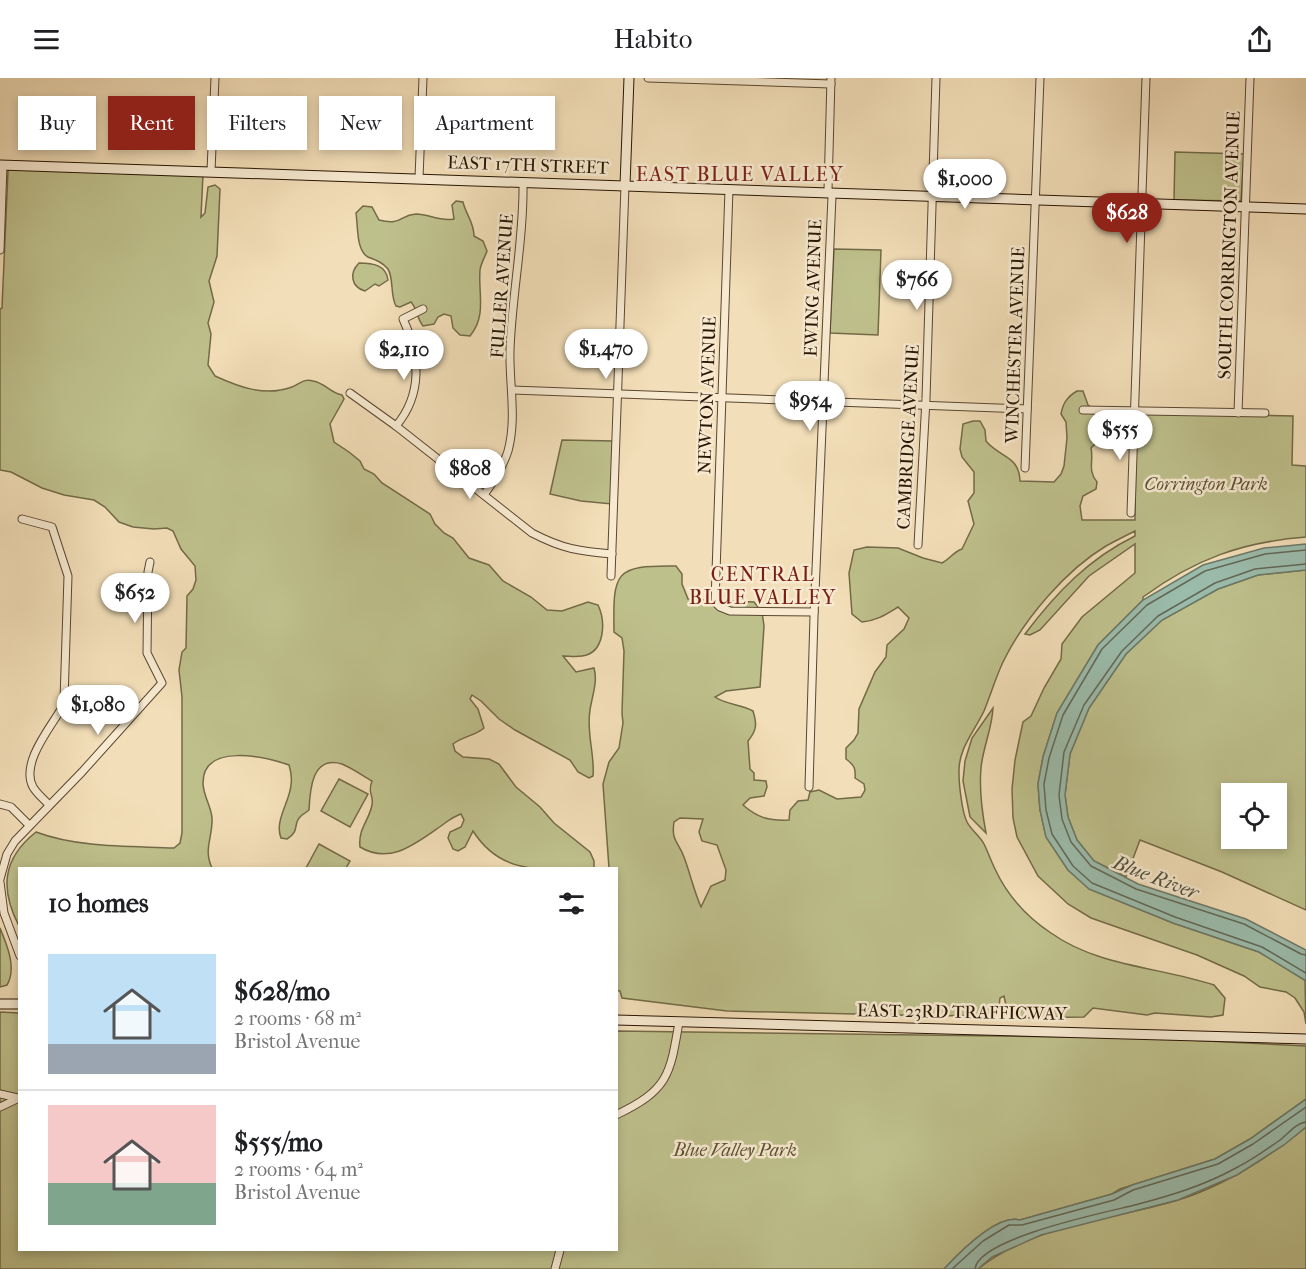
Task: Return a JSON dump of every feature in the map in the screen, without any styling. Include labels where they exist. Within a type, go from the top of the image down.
[{"type":"street","points":[[211,171],[215,78]]},
{"type":"street","points":[[419,178],[423,78]]},
{"type":"street","points":[[611,576],[629,78]]},
{"type":"street","points":[[648,78],[831,81]]},
{"type":"street","name":"CAMBRIDGE AVENUE","points":[[918,544],[926,405],[936,78]]},
{"type":"street","name":"WINCHESTER AVENUE","points":[[1026,468],[1040,78]]},
{"type":"street","points":[[1131,513],[1146,78]]},
{"type":"street","name":"SOUTH CORRINGTON AVENUE","points":[[1238,412],[1250,78]]},
{"type":"street","name":"EWING AVENUE","points":[[809,787],[831,196],[828,186],[831,81]]},
{"type":"street","points":[[0,250],[2,165]]},
{"type":"street","name":"EAST 17TH STREET","points":[[2,165],[1035,198],[1306,209]]},
{"type":"street","name":"FULLER AVENUE","points":[[484,495],[499,474],[508,451],[512,429],[510,353],[514,296],[523,226],[523,182]]},
{"type":"street","name":"NEWTON AVENUE","points":[[729,189],[716,602],[720,607],[730,611],[814,612]]},
{"type":"street","points":[[396,426],[410,406],[416,383],[416,357],[403,319],[423,309]]},
{"type":"street","points":[[512,390],[1027,409]]},
{"type":"street","points":[[350,393],[396,426],[532,533],[557,546],[581,552],[612,554]]},
{"type":"street","points":[[1083,410],[1265,413]]},
{"type":"street","points":[[22,519],[52,527],[68,576],[64,700],[36,751],[30,769],[34,787],[50,805]]},
{"type":"street","points":[[18,951],[4,913],[0,880],[7,855],[15,841],[29,825],[162,683],[147,653],[150,562]]},
{"type":"street","points":[[0,804],[10,807],[29,825]]},
{"type":"street","points":[[0,1004],[18,1004]]},
{"type":"street","name":"EAST 23RD TRAFFICWAY","points":[[618,1020],[1306,1039]]},
{"type":"street","points":[[618,1114],[641,1103],[658,1088],[668,1073],[679,1022]]},
{"type":"street","points":[[0,1094],[18,1098]]},
{"type":"street","points":[[0,1107],[18,1098]]},
{"type":"street","points":[[555,1269],[560,1251]]},
{"type":"green space","points":[[1175,152],[1244,154],[1241,201],[1174,200]]},
{"type":"green space","points":[[10,169],[203,174],[201,217],[205,213],[208,187],[215,185],[220,189],[217,256],[209,281],[214,302],[208,323],[211,334],[208,365],[215,376],[233,384],[262,391],[282,390],[310,380],[342,395],[344,399],[330,424],[334,442],[360,461],[364,469],[374,474],[382,483],[430,514],[435,524],[453,538],[469,558],[489,565],[503,581],[531,597],[547,610],[562,611],[588,602],[598,605],[603,628],[602,636],[595,649],[590,654],[582,656],[563,656],[576,672],[594,668],[595,684],[589,719],[593,776],[589,778],[578,772],[570,760],[515,730],[472,695],[470,699],[478,709],[484,728],[453,744],[455,751],[463,757],[489,759],[499,764],[516,787],[540,807],[554,823],[590,852],[594,867],[526,867],[512,863],[498,857],[473,831],[465,847],[458,851],[453,849],[448,838],[450,832],[461,827],[464,820],[461,814],[402,850],[382,854],[371,852],[360,847],[360,840],[372,805],[370,789],[372,781],[342,764],[332,763],[324,764],[315,776],[310,793],[309,810],[298,819],[294,833],[287,839],[281,838],[279,825],[291,785],[289,765],[252,756],[224,757],[213,762],[206,770],[203,783],[212,818],[208,849],[212,867],[18,867],[18,924],[9,900],[8,875],[16,853],[36,832],[87,844],[174,848],[180,843],[182,833],[182,697],[179,670],[182,652],[186,648],[187,596],[196,580],[195,566],[181,549],[173,531],[167,528],[133,527],[119,522],[105,507],[94,500],[64,495],[42,488],[11,472],[0,470],[0,309],[2,308],[8,171]]},
{"type":"green space","points":[[456,201],[463,202],[473,227],[474,236],[483,241],[487,251],[480,270],[480,312],[470,336],[460,335],[453,328],[451,316],[444,314],[438,317],[434,324],[423,326],[411,302],[400,307],[396,306],[388,269],[364,254],[359,244],[356,213],[363,206],[372,207],[379,220],[386,222],[416,214],[449,220],[454,219],[452,205]]},
{"type":"green space","points":[[834,249],[881,250],[878,335],[830,333]]},
{"type":"green space","points":[[359,263],[382,268],[388,280],[379,286],[375,284],[365,291],[360,289],[353,279],[354,271]]},
{"type":"green space","name":"Corrington Park","points":[[1077,391],[1083,391],[1088,405],[1103,415],[1101,433],[1098,441],[1091,448],[1091,469],[1097,482],[1096,489],[1083,496],[1080,506],[1082,520],[1135,520],[1136,421],[1139,414],[1293,416],[1292,465],[1306,466],[1306,537],[1261,543],[1220,555],[1181,572],[1143,597],[1143,600],[1098,645],[1057,713],[1043,757],[1038,784],[1040,810],[1046,837],[1068,870],[1090,889],[1173,923],[1259,952],[1305,979],[1306,1024],[1304,1012],[1295,998],[1286,992],[1260,987],[1244,976],[1197,955],[1091,918],[1068,904],[1038,876],[1017,837],[1013,818],[1012,789],[1023,722],[1031,716],[1061,659],[1062,644],[1082,617],[1135,573],[1135,544],[1089,576],[1040,630],[1030,635],[1025,634],[1074,578],[1102,555],[1135,536],[1135,531],[1106,546],[1076,568],[1048,596],[1023,628],[1001,666],[984,711],[961,756],[959,773],[962,805],[967,822],[984,844],[1005,888],[1026,913],[1042,927],[1070,944],[1109,960],[1214,985],[1225,998],[1223,1015],[1211,1017],[1155,1013],[1147,1015],[1093,1008],[1084,1017],[1018,1018],[1011,1014],[1004,996],[1000,998],[999,1007],[995,1013],[937,1016],[727,1011],[622,998],[618,990],[618,867],[609,867],[603,784],[609,762],[619,748],[623,723],[624,651],[622,638],[614,632],[615,596],[621,576],[640,567],[676,566],[682,574],[682,584],[688,599],[754,602],[762,612],[764,626],[760,687],[726,691],[715,697],[753,711],[756,723],[755,730],[748,741],[750,769],[754,773],[754,780],[766,781],[767,787],[764,796],[750,798],[743,805],[764,818],[789,820],[790,810],[798,801],[808,800],[810,792],[819,790],[837,799],[861,797],[865,790],[864,784],[855,778],[854,767],[846,759],[846,748],[858,733],[859,709],[875,672],[886,657],[887,645],[904,629],[909,618],[898,607],[885,615],[862,622],[852,614],[849,573],[854,550],[867,547],[898,548],[923,558],[942,563],[945,561],[962,549],[974,524],[968,501],[974,493],[974,472],[962,457],[960,449],[963,424],[980,421],[985,430],[986,441],[1012,461],[1019,473],[1020,481],[1054,482],[1064,466],[1067,438],[1066,422],[1061,414],[1066,401]],"holes":[[[680,818],[703,819],[699,832],[702,841],[717,845],[726,870],[725,880],[711,886],[701,907],[684,857],[674,837],[674,822]]]},
{"type":"green space","points":[[562,440],[614,441],[612,504],[581,501],[550,494]]},
{"type":"green space","points":[[1306,570],[1306,910],[1222,872],[1140,840],[1126,877],[1094,861],[1077,840],[1068,817],[1065,795],[1070,754],[1089,708],[1126,654],[1162,620],[1218,589],[1258,575]]},
{"type":"green space","points":[[993,708],[980,776],[986,833],[970,817],[963,781],[965,761],[972,738]]},
{"type":"green space","points":[[339,779],[368,794],[350,827],[321,811]]},
{"type":"green space","points":[[319,844],[350,861],[347,867],[307,867]]},
{"type":"green space","points":[[0,928],[10,956],[11,971],[7,985],[0,987]]},
{"type":"green space","name":"Blue Valley Park","points":[[0,1012],[18,1013],[18,1251],[618,1251],[618,1031],[1148,1038],[1306,1046],[1306,1099],[1250,1139],[1215,1159],[1120,1189],[1112,1194],[1020,1220],[1001,1223],[979,1236],[944,1269],[0,1269]]},
{"type":"green space","points":[[1306,1127],[1306,1269],[978,1269],[1023,1242],[1047,1233],[1150,1208],[1210,1188],[1261,1160]]},
{"type":"water","name":"Blue River","points":[[1306,544],[1306,570],[1258,575],[1218,589],[1162,620],[1126,654],[1089,708],[1070,754],[1065,795],[1068,817],[1077,840],[1094,861],[1138,884],[1246,919],[1306,950],[1306,981],[1259,952],[1173,923],[1089,889],[1068,870],[1046,837],[1040,810],[1038,784],[1043,757],[1057,713],[1098,645],[1143,600],[1203,565],[1264,548]]},
{"type":"water","points":[[1306,1099],[1306,1127],[1284,1145],[1237,1175],[1178,1200],[1041,1235],[992,1257],[978,1269],[944,1269],[979,1236],[1001,1223],[1020,1220],[1112,1194],[1132,1185],[1215,1159],[1250,1139]]},
{"type":"district","name":"EAST BLUE VALLEY","points":[[740,174]]},
{"type":"district","name":"CENTRAL BLUE VALLEY","points":[[763,586]]}]
